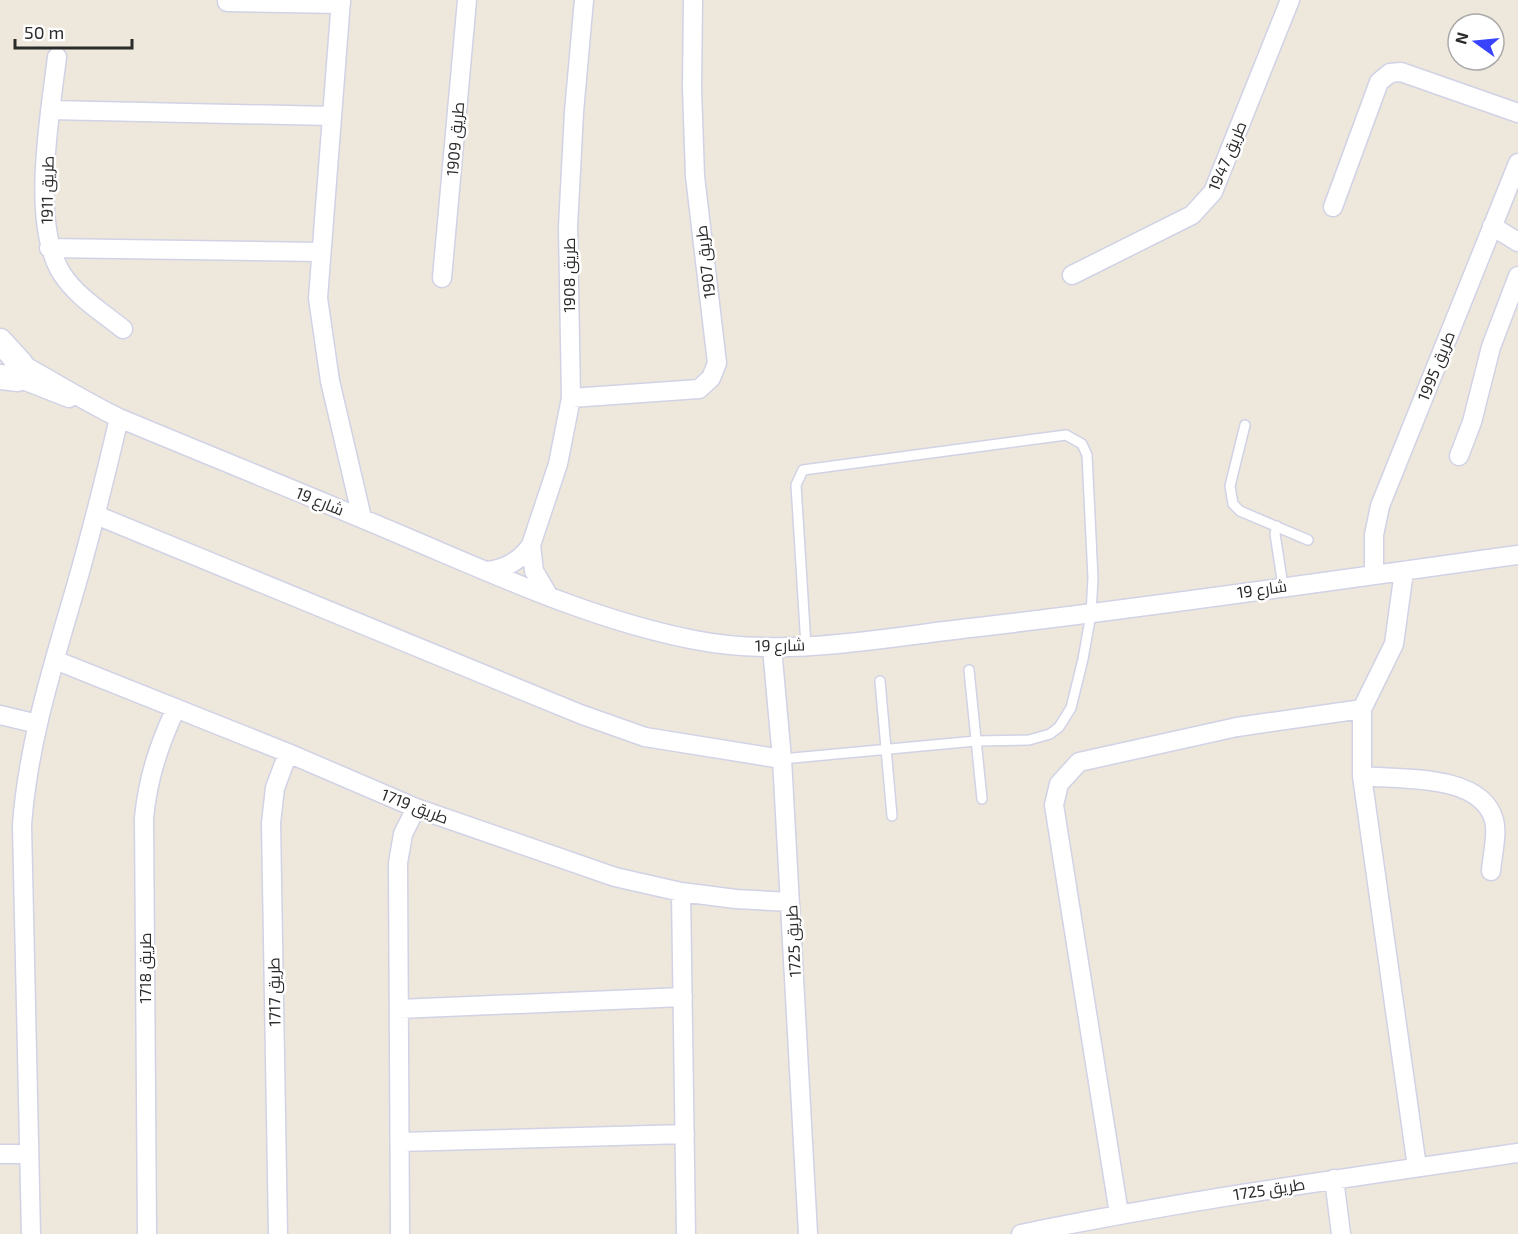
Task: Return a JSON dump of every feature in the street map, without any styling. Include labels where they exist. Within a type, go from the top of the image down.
[{"type":"street","name":"طريق 1909","points":[[442,278],[467,0]]},
{"type":"street","name":"طريق 1908","points":[[487,571],[508,566],[525,554],[531,545],[558,464],[571,398],[568,227],[574,112],[584,0]]},
{"type":"street","name":"طريق 1907","points":[[571,398],[699,388],[711,378],[717,363],[695,176],[692,88],[693,0]]},
{"type":"street","name":"طريق 1947","points":[[1072,275],[1192,215],[1204,205],[1214,192],[1290,0]]},
{"type":"street","points":[[226,2],[341,2],[318,298],[322,334],[362,518]]},
{"type":"street","name":"طريق 1911","points":[[57,57],[50,110],[44,209],[50,248],[71,286],[123,329]]},
{"type":"street","points":[[1333,207],[1379,81],[1390,73],[1401,72],[1518,113]]},
{"type":"street","points":[[50,110],[331,116]]},
{"type":"street","name":"طريق 1995","points":[[1374,574],[1374,535],[1380,506],[1518,163]]},
{"type":"street","points":[[1492,226],[1518,242]]},
{"type":"street","points":[[50,248],[320,252]]},
{"type":"street","points":[[1459,456],[1476,410],[1491,347],[1518,276]]},
{"type":"street","points":[[0,341],[10,373]]},
{"type":"street","name":"شارع 19","points":[[0,352],[10,373],[53,393],[82,400],[119,418],[487,571],[602,614],[694,640],[772,648],[806,646],[1090,614],[1518,555]]},
{"type":"street","points":[[31,1234],[22,825],[27,778],[38,724],[96,515],[119,418]]},
{"type":"street","points":[[96,515],[569,709],[645,737],[782,759]]},
{"type":"street","name":"طريق 1908","points":[[531,545],[534,571],[547,593]]},
{"type":"street","points":[[1404,571],[1394,644],[1362,709],[1362,776],[1417,1167]]},
{"type":"street","name":"طريق 1725","points":[[772,648],[782,759],[808,1234]]},
{"type":"street","name":"طريق 1719","points":[[55,660],[288,753],[416,808],[615,877],[681,892],[790,902]]},
{"type":"street","name":"طريق 1718","points":[[147,1234],[144,818],[148,782],[157,748],[177,708]]},
{"type":"street","points":[[1119,1214],[1054,805],[1059,784],[1078,762],[1226,729],[1362,709]]},
{"type":"street","points":[[0,716],[38,724]]},
{"type":"street","name":"طريق 1717","points":[[278,1234],[271,823],[275,788],[288,753]]},
{"type":"street","points":[[1362,776],[1454,784],[1484,800],[1494,821],[1491,871]]},
{"type":"street","points":[[400,1234],[398,863],[403,834],[416,808]]},
{"type":"street","points":[[681,892],[686,1234]]},
{"type":"street","points":[[399,1009],[683,997]]},
{"type":"street","points":[[400,1142],[685,1134]]},
{"type":"street","name":"طريق 1725","points":[[1021,1234],[1119,1214],[1334,1179],[1518,1153]]},
{"type":"street","points":[[0,1154],[28,1154]]},
{"type":"street","points":[[1334,1179],[1341,1234]]},
{"type":"lane","points":[[1245,425],[1230,486],[1230,499],[1240,511],[1308,540]]},
{"type":"lane","points":[[782,759],[976,741],[1029,740],[1050,734],[1059,727],[1071,708],[1083,659],[1093,579],[1087,455],[1082,444],[1066,435],[814,466],[803,470],[796,485],[806,646]]},
{"type":"lane","points":[[1277,526],[1275,534],[1283,586]]},
{"type":"lane","points":[[969,670],[982,799]]},
{"type":"lane","points":[[880,681],[892,816]]}]
